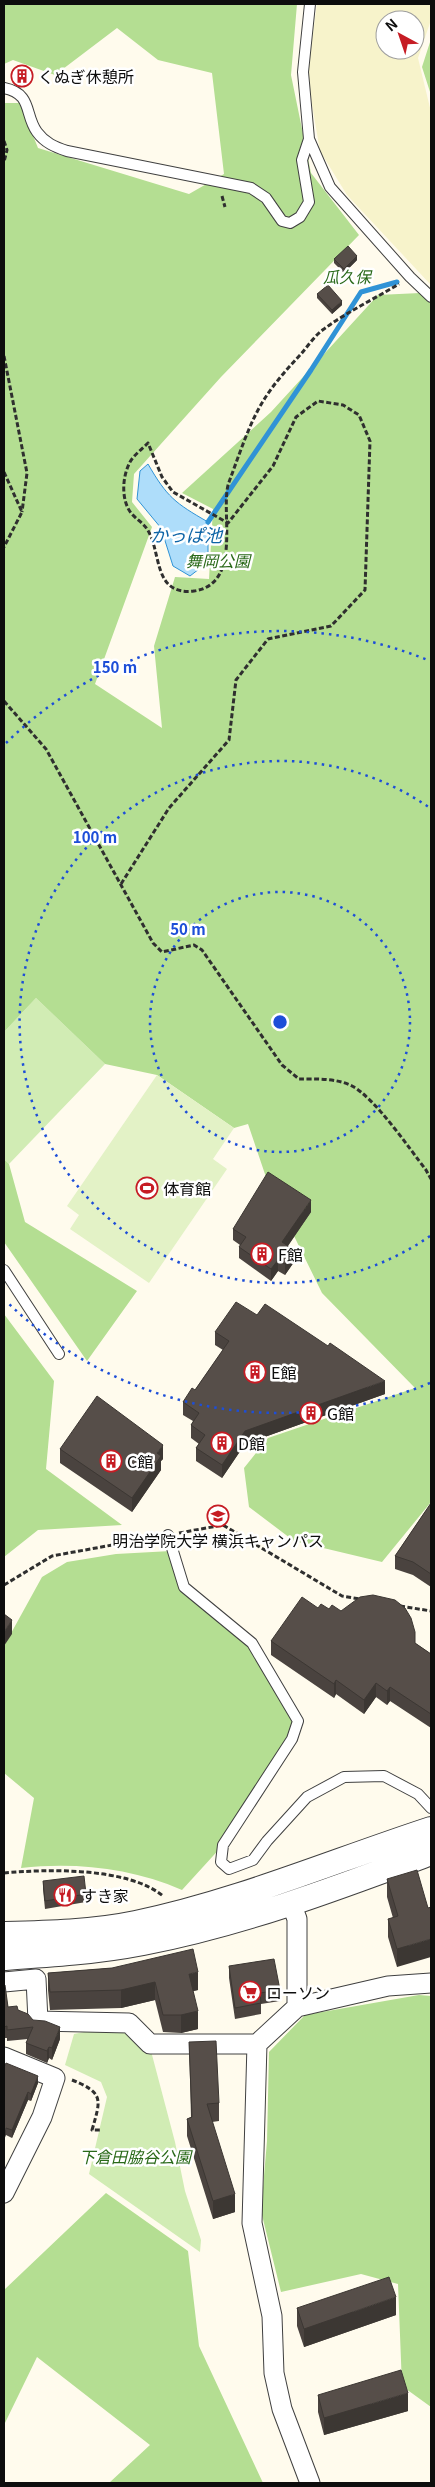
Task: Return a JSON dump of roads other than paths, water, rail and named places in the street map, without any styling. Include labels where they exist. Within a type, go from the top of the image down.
[{"type":"street","points":[[4,1934],[61,1932],[116,1926],[182,1912],[431,1829]]},
{"type":"street","points":[[4,1958],[66,1954],[143,1943],[225,1923],[291,1903],[431,1853]]},
{"type":"street","points":[[291,1903],[297,1919],[297,2007]]},
{"type":"street","points":[[4,1982],[36,1979],[38,2021],[129,2023],[150,2044],[257,2044],[297,2007],[388,1986],[431,1983]]},
{"type":"street","points":[[257,2044],[252,2223],[272,2316],[274,2373],[282,2410],[310,2483]]},
{"type":"street","points":[[4,2057],[55,2078],[42,2118],[11,2160],[4,2193]]},
{"type":"lane","points":[[310,4],[303,72],[309,139],[330,187],[410,277],[431,297]]},
{"type":"lane","points":[[4,88],[20,94],[26,102],[37,132],[50,146],[66,152],[251,188],[266,198],[282,222],[290,223],[300,217],[309,202],[302,160],[309,139]]},
{"type":"lane","points":[[4,1270],[59,1354]]},
{"type":"lane","points":[[168,1535],[184,1587],[252,1643],[298,1721],[292,1739],[223,1845],[222,1862],[229,1869],[253,1860],[267,1841],[307,1796],[344,1777],[384,1776],[418,1794],[431,1808]]},
{"type":"water","name":"かっぱ池","points":[[148,464],[173,498],[187,510],[208,522],[208,562],[190,576],[173,566],[161,528],[137,499],[140,471]]},
{"type":"waterway","points":[[208,522],[311,370],[361,292],[397,282]]},
{"type":"place","name":"くぬぎ休憩所","points":[[22,76]]},
{"type":"place","name":"体育館","points":[[147,1188]]},
{"type":"place","name":"F館","points":[[262,1254]]},
{"type":"place","name":"E館","points":[[255,1372]]},
{"type":"place","name":"G館","points":[[311,1413]]},
{"type":"place","name":"D館","points":[[222,1443]]},
{"type":"place","name":"C館","points":[[111,1461]]},
{"type":"place","name":"明治学院大学 横浜キャンパス","points":[[218,1516]]},
{"type":"place","name":"すき家","points":[[65,1895]]},
{"type":"place","name":"ローソン","points":[[250,1992]]},
{"type":"park label","name":"瓜久保","points":[[347,276]]},
{"type":"park label","name":"舞岡公園","points":[[218,560]]},
{"type":"park label","name":"下倉田脇谷公園","points":[[135,2156]]}]
